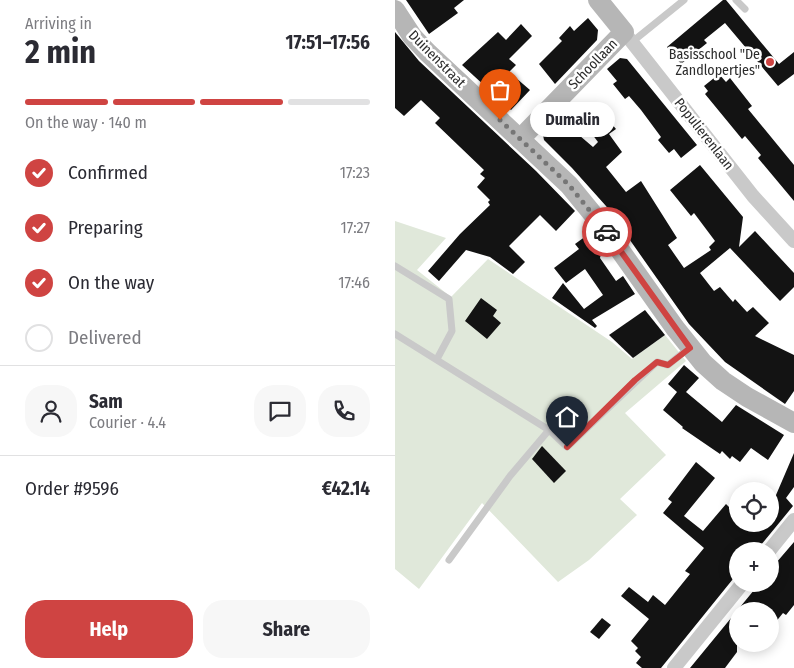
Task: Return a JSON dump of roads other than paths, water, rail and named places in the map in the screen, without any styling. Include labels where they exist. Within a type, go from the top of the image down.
[{"type":"street","name":"Populierenlaan","points":[[598,0],[753,196],[794,241]]},
{"type":"street","name":"Duinenstraat","points":[[395,10],[412,36],[427,52],[569,185],[605,229],[690,348],[723,381],[763,407],[794,423]]},
{"type":"street","name":"Schoollaan","points":[[520,138],[628,37]]},
{"type":"street","points":[[776,542],[794,520]]},
{"type":"street","points":[[674,668],[736,592]]},
{"type":"lane","points":[[628,37],[684,0]]},
{"type":"lane","points":[[736,0],[745,9]]},
{"type":"lane","points":[[395,266],[449,299],[452,331],[437,359]]},
{"type":"lane","points":[[395,334],[549,430],[567,447],[635,380],[657,362],[668,365],[690,348]]},
{"type":"lane","points":[[449,560],[510,476],[549,430]]},
{"type":"place","name":"Basisschool \"De Zandlopertjes\"","points":[[770,62]]},
{"type":"place","name":"Dumalin","points":[[500,120]]}]
